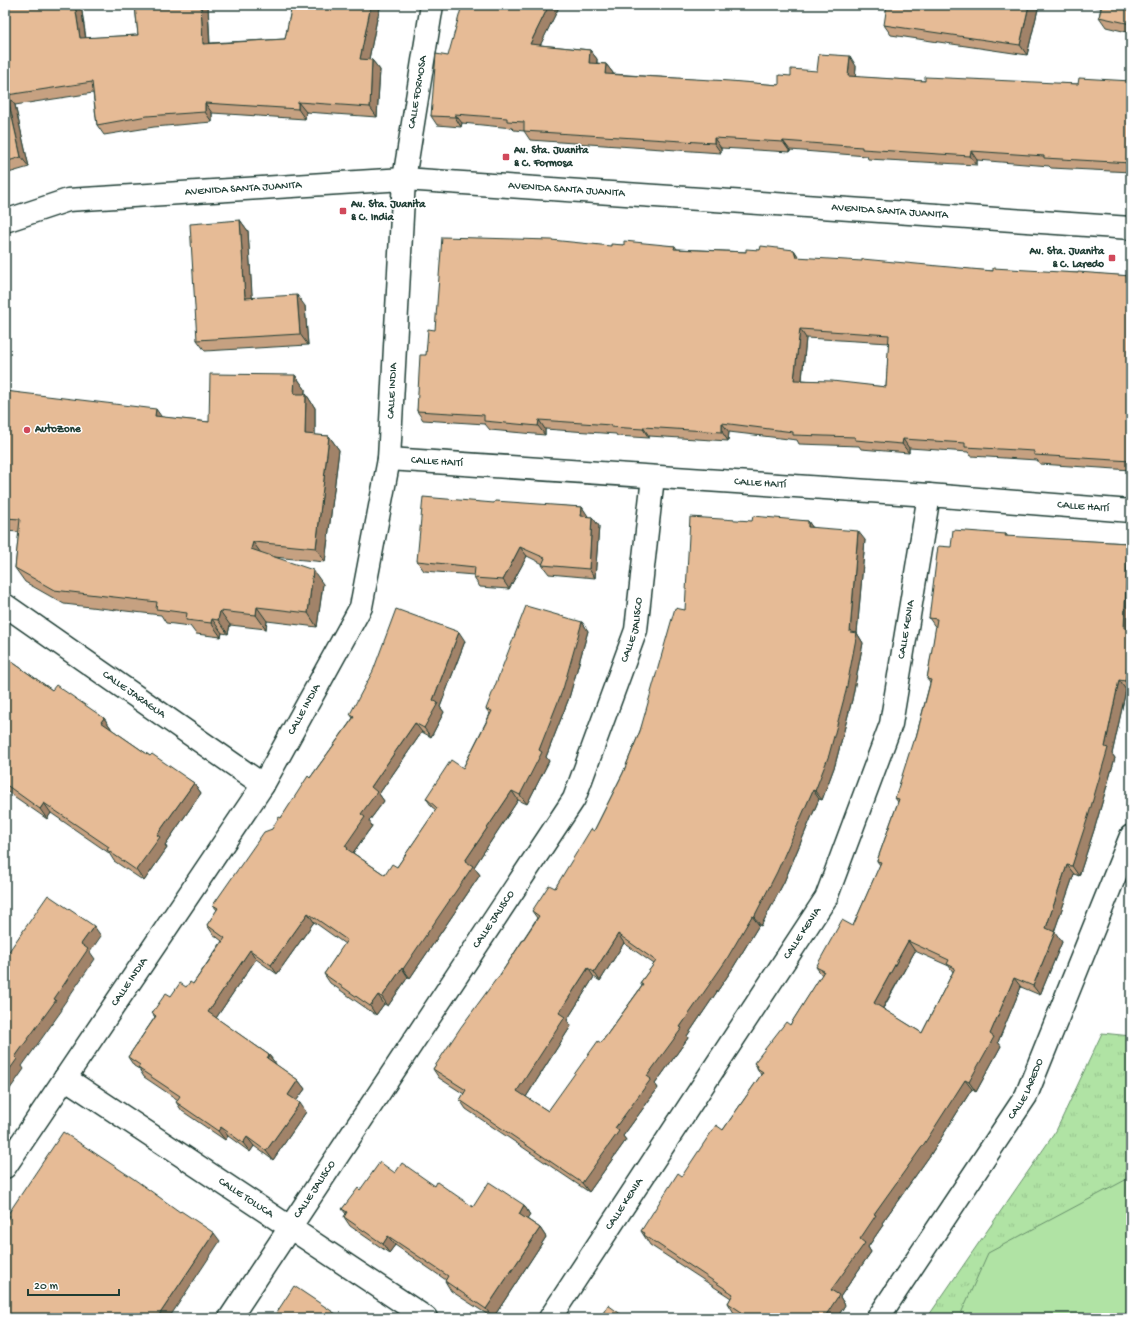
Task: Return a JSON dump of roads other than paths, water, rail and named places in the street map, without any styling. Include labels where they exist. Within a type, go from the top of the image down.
[{"type":"street","name":"CALLE FORMOSA","points":[[404,179],[432,5]]},
{"type":"street","name":"AVENIDA SANTA JUANITA","points":[[5,221],[68,200],[404,179],[1131,228]]},
{"type":"street","name":"CALLE INDIA","points":[[5,1167],[263,785],[361,607],[389,459],[404,179]]},
{"type":"street","name":"CALLE HAITÍ","points":[[389,459],[929,495],[1131,511]]},
{"type":"street","name":"CALLE JALISCO","points":[[230,1318],[574,799],[636,630],[653,477]]},
{"type":"street","name":"CALLE KENIA","points":[[550,1318],[826,898],[892,724],[929,495]]},
{"type":"street","name":"CALLE JARAGUA","points":[[5,605],[263,785]]},
{"type":"street","name":"CALLE LAREDO","points":[[878,1318],[1026,1096],[1131,836]]},
{"type":"street","name":"CALLE TOLUCA","points":[[65,1078],[426,1318]]},
{"type":"place","name":"Av. Sta. Juanita & C. Formosa","points":[[506,157]]},
{"type":"place","name":"Av. Sta. Juanita & C. India","points":[[343,211]]},
{"type":"place","name":"Av. Sta. Juanita & C. Laredo","points":[[1112,258]]},
{"type":"place","name":"AutoZone","points":[[27,430]]}]
